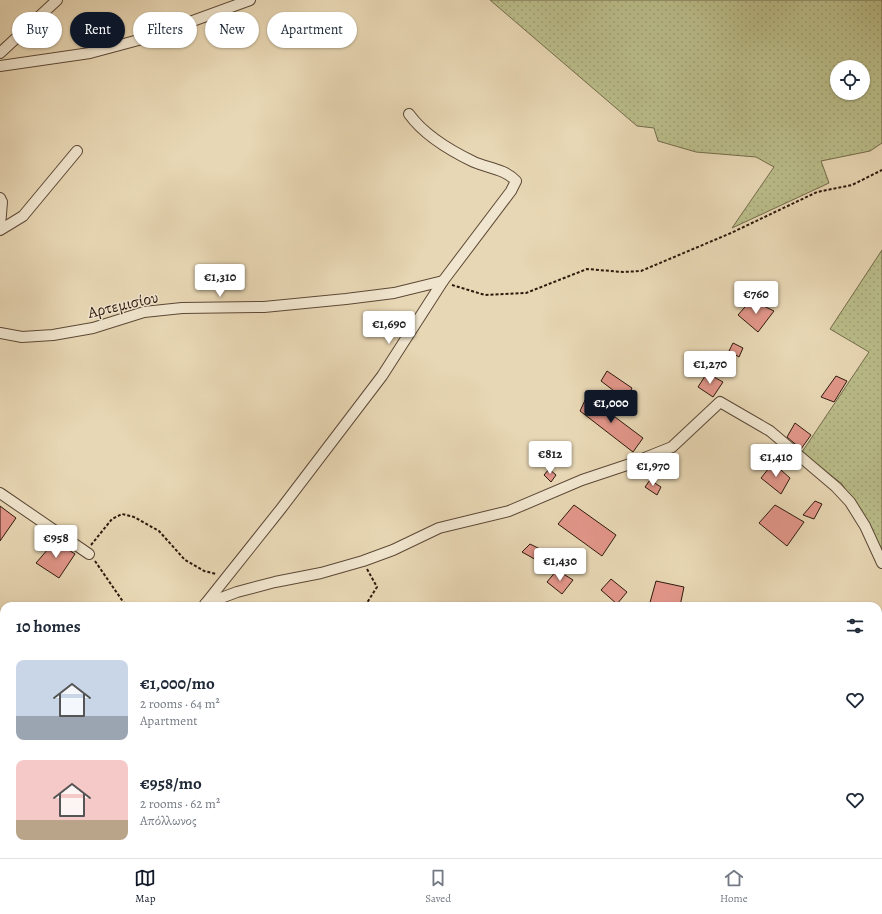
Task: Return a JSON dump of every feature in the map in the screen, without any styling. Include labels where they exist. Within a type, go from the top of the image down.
[{"type":"street","points":[[0,53],[57,0]]},
{"type":"street","points":[[0,66],[90,53],[139,40],[250,0]]},
{"type":"street","points":[[206,602],[382,376],[443,281],[511,191],[516,181],[510,174],[474,162],[445,146],[416,124],[409,114]]},
{"type":"street","points":[[0,230],[23,216],[78,151]]},
{"type":"street","points":[[0,198],[2,202],[0,226]]},
{"type":"street","name":"Αρτεμισίου","points":[[0,333],[22,337],[53,335],[92,328],[144,312],[182,308],[264,307],[346,299],[394,293],[443,281]]},
{"type":"street","points":[[212,602],[237,592],[321,573],[363,561],[393,550],[439,528],[508,511],[582,480],[672,447],[720,402],[770,431],[850,502],[864,526],[882,563]]},
{"type":"street","points":[[0,493],[89,554]]},
{"type":"path","points":[[443,281],[469,291],[492,295],[526,293],[587,269],[623,272],[641,271],[731,233],[817,192],[852,185],[882,170]]},
{"type":"path","points":[[123,602],[89,554],[92,544],[112,519],[122,514],[147,522],[159,531],[185,560],[204,571],[227,577]]},
{"type":"path","points":[[363,561],[377,587],[368,602]]},
{"type":"green space","points":[[490,0],[882,0],[882,143],[870,151],[821,161],[829,183],[732,228],[774,167],[756,157],[696,152],[658,141],[654,128],[637,126]]},
{"type":"green space","points":[[882,250],[882,549],[842,484],[802,452],[869,352],[830,329]]},
{"type":"building","points":[[751,300],[774,311],[758,332],[738,315]]},
{"type":"building","points":[[733,343],[743,348],[739,357],[729,351]]},
{"type":"building","points":[[607,371],[632,388],[626,400],[601,381]]},
{"type":"building","points":[[707,373],[723,382],[713,397],[698,387]]},
{"type":"building","points":[[836,376],[847,381],[834,402],[821,397]]},
{"type":"building","points":[[587,396],[643,438],[633,452],[580,411]]},
{"type":"building","points":[[795,423],[811,435],[801,449],[787,437]]},
{"type":"building","points":[[773,463],[790,478],[781,494],[761,478]]},
{"type":"building","points":[[549,469],[556,475],[551,482],[544,475]]},
{"type":"building","points":[[650,480],[661,487],[657,495],[645,487]]},
{"type":"building","points":[[815,501],[822,504],[814,519],[803,515]]},
{"type":"building","points":[[574,505],[616,535],[602,556],[558,524]]},
{"type":"building","points":[[775,505],[804,522],[787,546],[759,523]]},
{"type":"building","points":[[0,506],[16,518],[0,541]]},
{"type":"building","points":[[55,541],[75,554],[59,578],[36,563]]},
{"type":"building","points":[[530,544],[556,557],[549,567],[522,552]]},
{"type":"building","points":[[557,570],[573,580],[562,594],[547,582]]},
{"type":"building","points":[[611,579],[627,592],[619,602],[615,602],[601,590]]},
{"type":"building","points":[[656,581],[684,587],[681,602],[650,602]]}]
